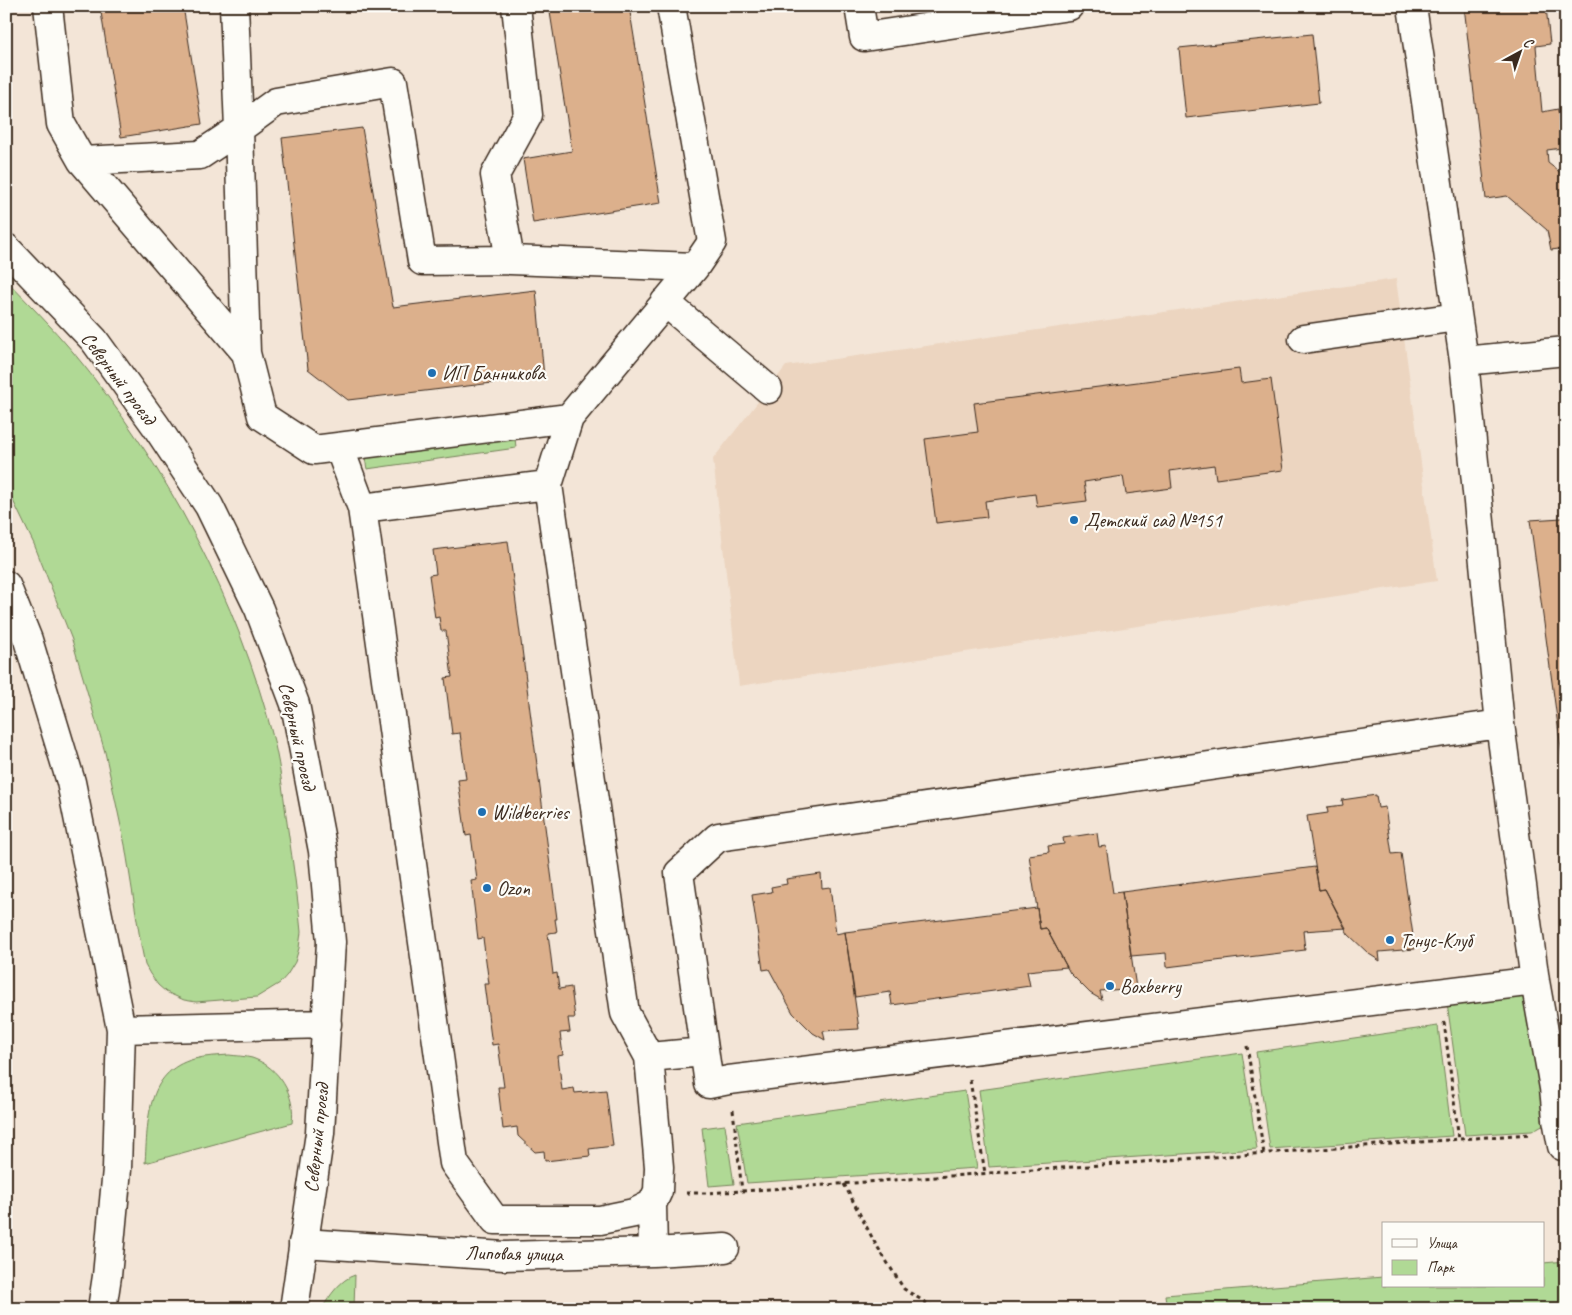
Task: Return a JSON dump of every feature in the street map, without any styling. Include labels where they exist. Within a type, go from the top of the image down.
[{"type":"main road","points":[[48,6],[62,124],[82,161],[246,353]]},
{"type":"main road","points":[[234,6],[240,129],[246,353],[262,416],[314,450],[569,418]]},
{"type":"main road","points":[[510,260],[495,175],[528,115],[516,6]]},
{"type":"main road","points":[[653,1252],[658,1166],[649,1058],[625,1013],[548,485],[569,418],[695,267],[712,242],[671,6]]},
{"type":"main road","points":[[859,6],[864,36],[1069,6]]},
{"type":"main road","points":[[1412,6],[1464,362],[1500,724],[1535,981],[1560,1088],[1557,1120],[1564,1146]]},
{"type":"main road","points":[[82,161],[200,155],[240,129],[276,102],[394,82],[422,261],[510,260],[695,267]]},
{"type":"main road","name":"Северный проезд","points":[[6,248],[94,340],[156,426],[209,506],[260,609],[294,704],[323,851],[331,942],[320,1133],[294,1309]]},
{"type":"main road","points":[[665,302],[768,389]]},
{"type":"main road","points":[[1302,339],[1457,317]]},
{"type":"main road","points":[[1464,362],[1566,351]]},
{"type":"main road","points":[[339,447],[362,508],[454,1163],[495,1220],[600,1220],[634,1213],[655,1198]]},
{"type":"main road","points":[[362,508],[548,485]]},
{"type":"main road","points":[[6,585],[28,640],[72,782],[121,1029],[117,1169],[102,1309]]},
{"type":"main road","points":[[1500,724],[718,837],[679,873],[709,1084],[1535,981]]},
{"type":"main road","points":[[121,1029],[327,1024]]},
{"type":"main road","points":[[649,1058],[704,1052]]},
{"type":"main road","name":"Липовая улица","points":[[303,1243],[504,1256],[725,1248]]},
{"type":"path","points":[[1440,993],[1459,1140]]},
{"type":"path","points":[[1243,1017],[1264,1154]]},
{"type":"path","points":[[966,1052],[985,1173]]},
{"type":"path","points":[[729,1080],[742,1191]]},
{"type":"path","points":[[655,1198],[1540,1133],[1557,1120]]},
{"type":"path","points":[[844,1184],[875,1243],[904,1289],[936,1309]]},
{"type":"shaded area","name":"Детский сад №151","points":[[1396,279],[1437,581],[739,686],[713,459],[786,366]]},
{"type":"green space","points":[[6,280],[73,352],[139,440],[168,487],[219,585],[259,688],[279,763],[301,932],[295,962],[287,975],[280,983],[257,997],[196,1002],[184,1000],[166,992],[158,985],[145,965],[125,845],[105,752],[72,640],[34,544],[6,486]]},
{"type":"green space","points":[[515,438],[516,448],[367,469],[365,458]]},
{"type":"green space","points":[[1516,994],[1526,999],[1532,1008],[1544,1124],[1532,1131],[1465,1135],[1447,1002]]},
{"type":"green space","points":[[1438,1026],[1452,1136],[1270,1149],[1256,1052]]},
{"type":"green space","points":[[1242,1053],[1257,1149],[989,1167],[979,1090]]},
{"type":"green space","points":[[229,1055],[243,1056],[262,1062],[278,1075],[284,1083],[291,1102],[292,1123],[145,1163],[152,1101],[166,1075],[178,1066],[194,1059]]},
{"type":"green space","points":[[965,1091],[977,1168],[747,1183],[737,1123]]},
{"type":"green space","points":[[725,1125],[734,1184],[709,1186],[702,1128]]},
{"type":"green space","points":[[1566,1261],[1566,1309],[1167,1309],[1165,1295],[1382,1277],[1382,1288],[1544,1288],[1544,1263]]},
{"type":"green space","points":[[355,1275],[354,1309],[322,1309],[340,1284]]},
{"type":"building","points":[[100,6],[183,6],[202,124],[121,137]]},
{"type":"building","points":[[549,6],[629,6],[661,203],[533,223],[523,159],[572,151]]},
{"type":"building","points":[[1464,6],[1531,6],[1532,9],[1546,7],[1550,44],[1536,46],[1542,112],[1558,109],[1562,148],[1547,150],[1548,163],[1566,177],[1566,248],[1551,250],[1547,230],[1507,196],[1486,199]]},
{"type":"building","points":[[1312,34],[1319,103],[1186,118],[1179,48]]},
{"type":"building","points":[[362,128],[393,307],[536,290],[544,377],[348,400],[308,369],[282,138]]},
{"type":"building","points":[[1239,369],[1241,383],[1271,379],[1283,470],[1216,479],[1214,465],[1170,471],[1172,488],[1126,494],[1123,476],[1084,482],[1087,501],[1037,507],[1035,494],[985,501],[987,517],[936,523],[925,439],[978,432],[974,403]]},
{"type":"building","points":[[1566,512],[1566,785],[1530,520],[1562,518]]},
{"type":"building","points":[[508,541],[557,919],[555,919],[557,932],[548,933],[553,974],[557,973],[559,989],[571,987],[575,1018],[568,1018],[570,1032],[560,1033],[563,1055],[558,1056],[562,1090],[574,1088],[575,1093],[606,1090],[613,1146],[589,1149],[590,1156],[545,1161],[544,1151],[535,1152],[518,1136],[517,1127],[503,1129],[498,1087],[504,1087],[498,1044],[492,1045],[484,984],[489,984],[483,938],[478,939],[471,881],[477,880],[471,835],[466,836],[458,780],[466,779],[460,733],[452,734],[445,678],[452,677],[446,631],[441,631],[439,617],[435,618],[429,575],[436,574],[433,550]]},
{"type":"building","points":[[1376,795],[1378,808],[1385,807],[1392,854],[1401,853],[1415,949],[1379,952],[1380,961],[1369,954],[1348,934],[1325,889],[1319,890],[1307,816],[1328,813],[1327,807],[1343,805],[1342,800]]},
{"type":"building","points":[[1097,833],[1099,847],[1106,846],[1113,893],[1122,892],[1136,988],[1100,991],[1102,1000],[1090,993],[1070,973],[1046,928],[1040,929],[1029,855],[1049,852],[1048,846],[1064,844],[1063,838]]},
{"type":"building","points":[[1315,867],[1319,890],[1325,889],[1346,928],[1303,931],[1305,950],[1167,967],[1166,953],[1131,956],[1122,892]]},
{"type":"building","points":[[821,874],[822,888],[830,887],[836,934],[845,932],[859,1029],[823,1031],[825,1040],[813,1033],[793,1013],[769,969],[763,970],[752,895],[772,892],[771,887],[787,884],[786,879]]},
{"type":"building","points":[[1037,908],[1040,929],[1046,928],[1067,967],[1027,971],[1030,986],[892,1005],[890,992],[855,997],[845,932]]},
{"type":"place","name":"ИП Банникова","points":[[432,373]]},
{"type":"place","name":"Детский сад №151","points":[[1074,520]]},
{"type":"place","name":"Wildberries","points":[[482,812]]},
{"type":"place","name":"Ozon","points":[[487,888]]},
{"type":"place","name":"Тонус-Клуб","points":[[1390,940]]},
{"type":"place","name":"Boxberry","points":[[1110,986]]}]
